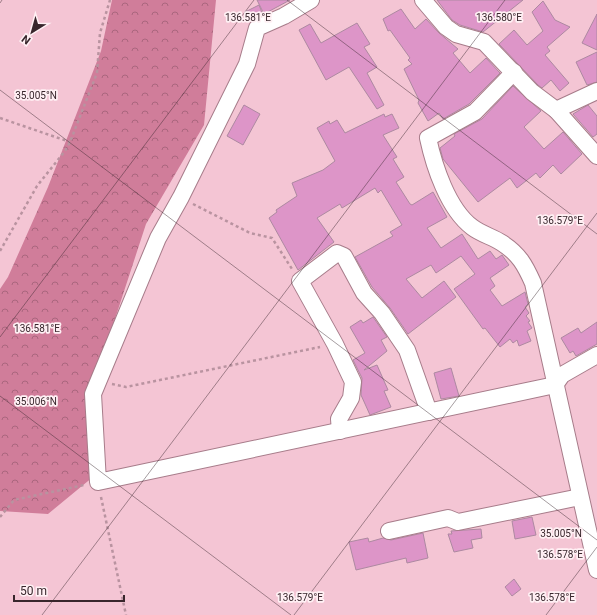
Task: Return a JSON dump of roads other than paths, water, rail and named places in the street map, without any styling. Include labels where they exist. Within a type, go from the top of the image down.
[{"type":"street","points":[[311,0],[284,16],[257,28],[248,64],[181,197],[158,238],[93,394],[98,482],[555,385],[562,374],[597,355]]},
{"type":"street","points":[[423,0],[446,27],[456,34],[484,42],[532,92],[556,110],[597,156]]},
{"type":"street","points":[[514,72],[475,112],[428,138],[434,164],[458,212],[472,227],[502,243],[523,261],[533,283],[597,570]]},
{"type":"street","points":[[556,110],[597,91]]},
{"type":"street","points":[[340,431],[339,419],[351,398],[353,382],[300,281],[337,254],[344,256],[364,293],[382,313],[407,350],[429,412]]},
{"type":"street","points":[[388,531],[448,518],[458,522],[580,496]]}]
